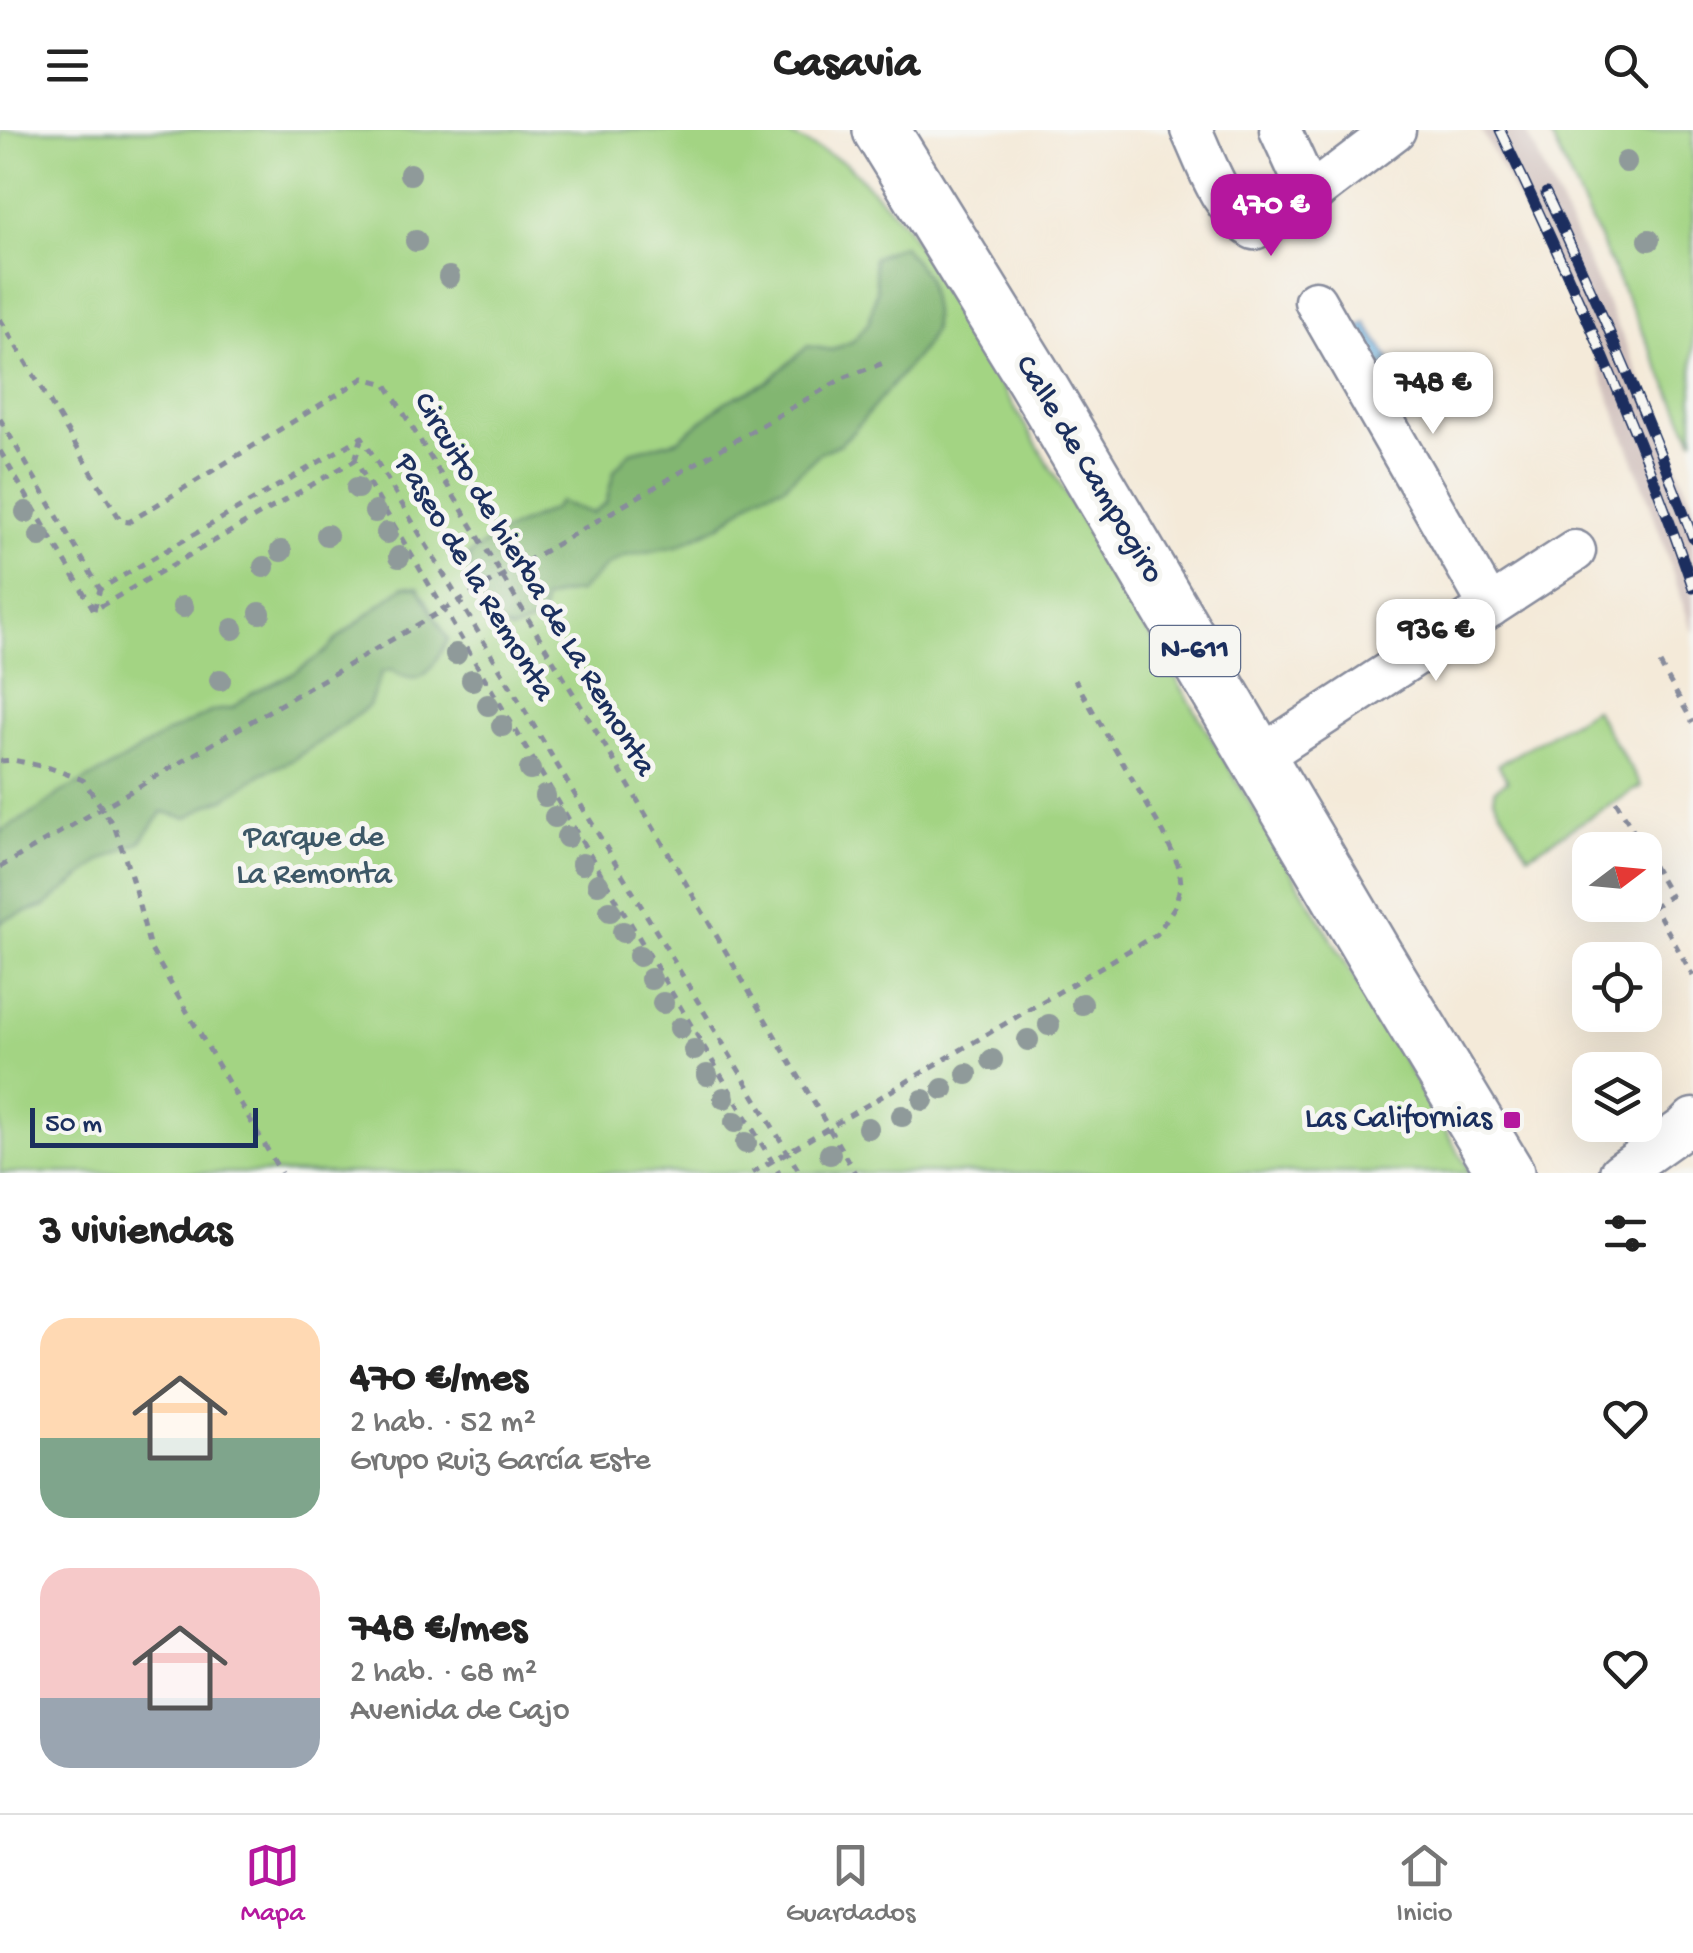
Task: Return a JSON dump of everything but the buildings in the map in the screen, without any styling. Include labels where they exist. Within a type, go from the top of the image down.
[{"type":"highway","name":"Calle de Campogiro","points":[[881,131],[1034,378],[1506,1173]]},
{"type":"street","points":[[1191,130],[1225,203],[1254,229],[1286,213],[1380,135]]},
{"type":"street","points":[[1280,130],[1309,193]]},
{"type":"street","points":[[1315,302],[1490,607]]},
{"type":"street","points":[[1258,758],[1575,551]]},
{"type":"street","points":[[1620,1173],[1693,1120]]},
{"type":"path","name":"Circuito de hierba de La Remonta","points":[[0,319],[121,521],[129,522],[364,378],[386,384],[624,779],[854,1173]]},
{"type":"path","points":[[0,867],[843,378],[886,362]]},
{"type":"path","points":[[0,419],[100,589],[94,610]]},
{"type":"path","points":[[94,610],[355,460],[362,437]]},
{"type":"path","name":"Paseo de la Remonta","points":[[100,589],[362,437],[800,1173]]},
{"type":"path","points":[[0,451],[94,610]]},
{"type":"path","points":[[355,460],[779,1173]]},
{"type":"path","points":[[1660,664],[1693,723]]},
{"type":"path","points":[[752,1173],[1157,934],[1176,906],[1180,867],[1075,680]]},
{"type":"path","points":[[0,761],[50,768],[83,780],[116,828],[150,948],[281,1173]]},
{"type":"path","points":[[1616,801],[1633,832]]},
{"type":"path","points":[[1662,882],[1670,896],[1662,901]]},
{"type":"path","points":[[1662,920],[1693,976]]},
{"type":"shaded area","points":[[1481,130],[1526,130],[1664,433],[1693,505],[1693,634],[1648,498],[1576,309]]},
{"type":"green space","name":"Parque de La Remonta","points":[[0,130],[780,130],[846,163],[905,224],[1471,1173],[0,1173]]},
{"type":"green space","points":[[1548,130],[1693,130],[1693,440]]},
{"type":"green space","points":[[902,245],[927,277],[933,330],[924,347],[851,434],[821,452],[784,486],[760,494],[721,525],[677,546],[625,556],[607,565],[579,592],[544,600],[542,619],[511,631],[498,624],[483,605],[484,588],[469,570],[469,555],[559,502],[592,513],[606,503],[614,471],[630,452],[678,440],[725,402],[767,382],[808,346],[832,350],[853,341],[869,322],[877,290],[873,258]]},
{"type":"green space","points":[[404,586],[418,587],[448,640],[427,673],[413,678],[392,670],[382,672],[369,706],[291,761],[187,818],[163,812],[140,842],[101,861],[45,906],[5,919],[0,925],[0,832],[167,733],[213,711],[232,708],[294,673]]},
{"type":"green space","points":[[1594,709],[1641,786],[1528,855],[1494,799],[1495,789],[1508,781],[1498,765]]},
{"type":"water","points":[[1366,323],[1391,361],[1373,373],[1348,335]]},
{"type":"railway","points":[[1500,130],[1603,356],[1693,588]]},
{"type":"railway","points":[[1546,193],[1623,364],[1693,538]]},
{"type":"place","name":"Las Californias","points":[[1512,1120]]}]
